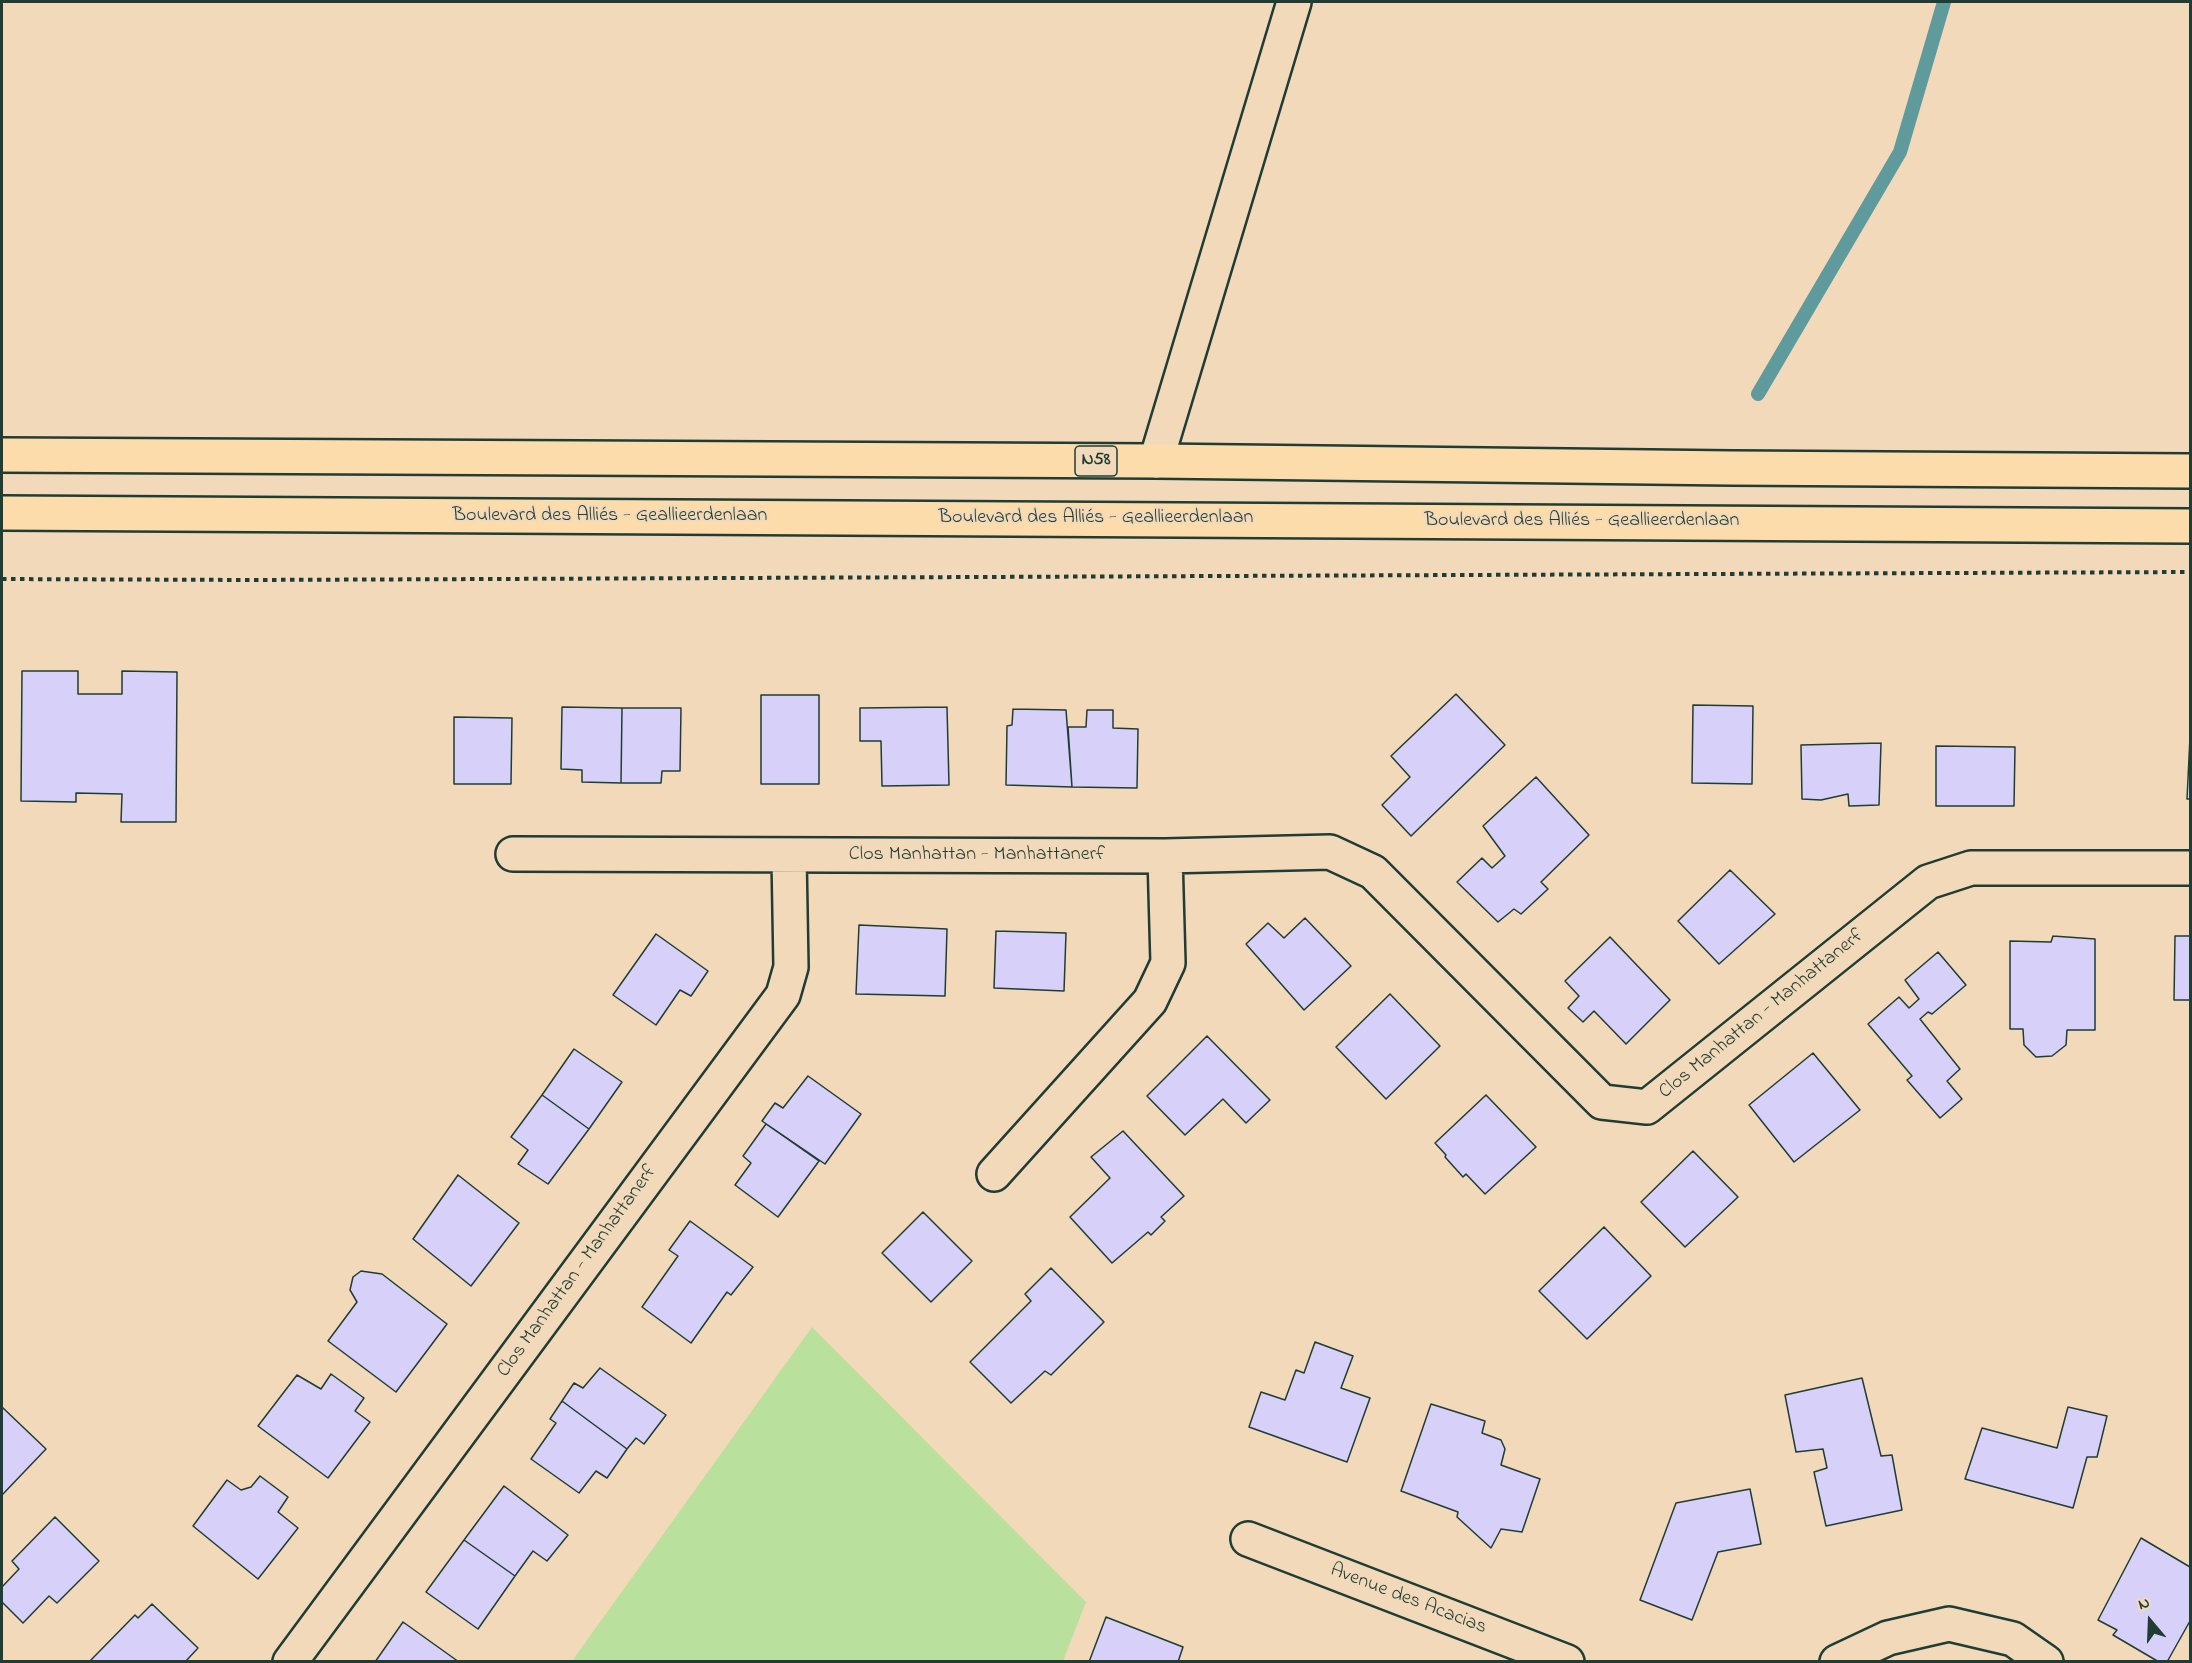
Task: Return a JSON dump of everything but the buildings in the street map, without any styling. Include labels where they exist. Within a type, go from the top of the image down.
[{"type":"highway","name":"N58","points":[[2,455],[1156,461],[2190,471]]},
{"type":"highway","name":"Boulevard des Alliés - Geallieerdenlaan","points":[[2,513],[2190,526]]},
{"type":"street","points":[[1156,461],[1294,2]]},
{"type":"street","name":"Clos Manhattan - Manhattanerf","points":[[513,854],[1165,856],[1330,852],[1373,872],[1602,1102],[1647,1107],[1928,882],[1971,868],[2190,868]]},
{"type":"street","name":"Clos Manhattan - Manhattanerf","points":[[290,1662],[783,995],[791,967],[789,856]]},
{"type":"street","points":[[994,1174],[1150,1001],[1168,963],[1165,856]]},
{"type":"street","name":"Avenue des Acacias","points":[[1248,1539],[1568,1662]]},
{"type":"street","points":[[1837,1662],[1888,1638],[1949,1624],[2013,1640],[2046,1662]]},
{"type":"path","points":[[2,579],[2190,572]]},
{"type":"green space","points":[[812,1327],[1086,1602],[1063,1661],[572,1661]]},
{"type":"waterway","points":[[1758,394],[1900,152],[1944,2]]}]
